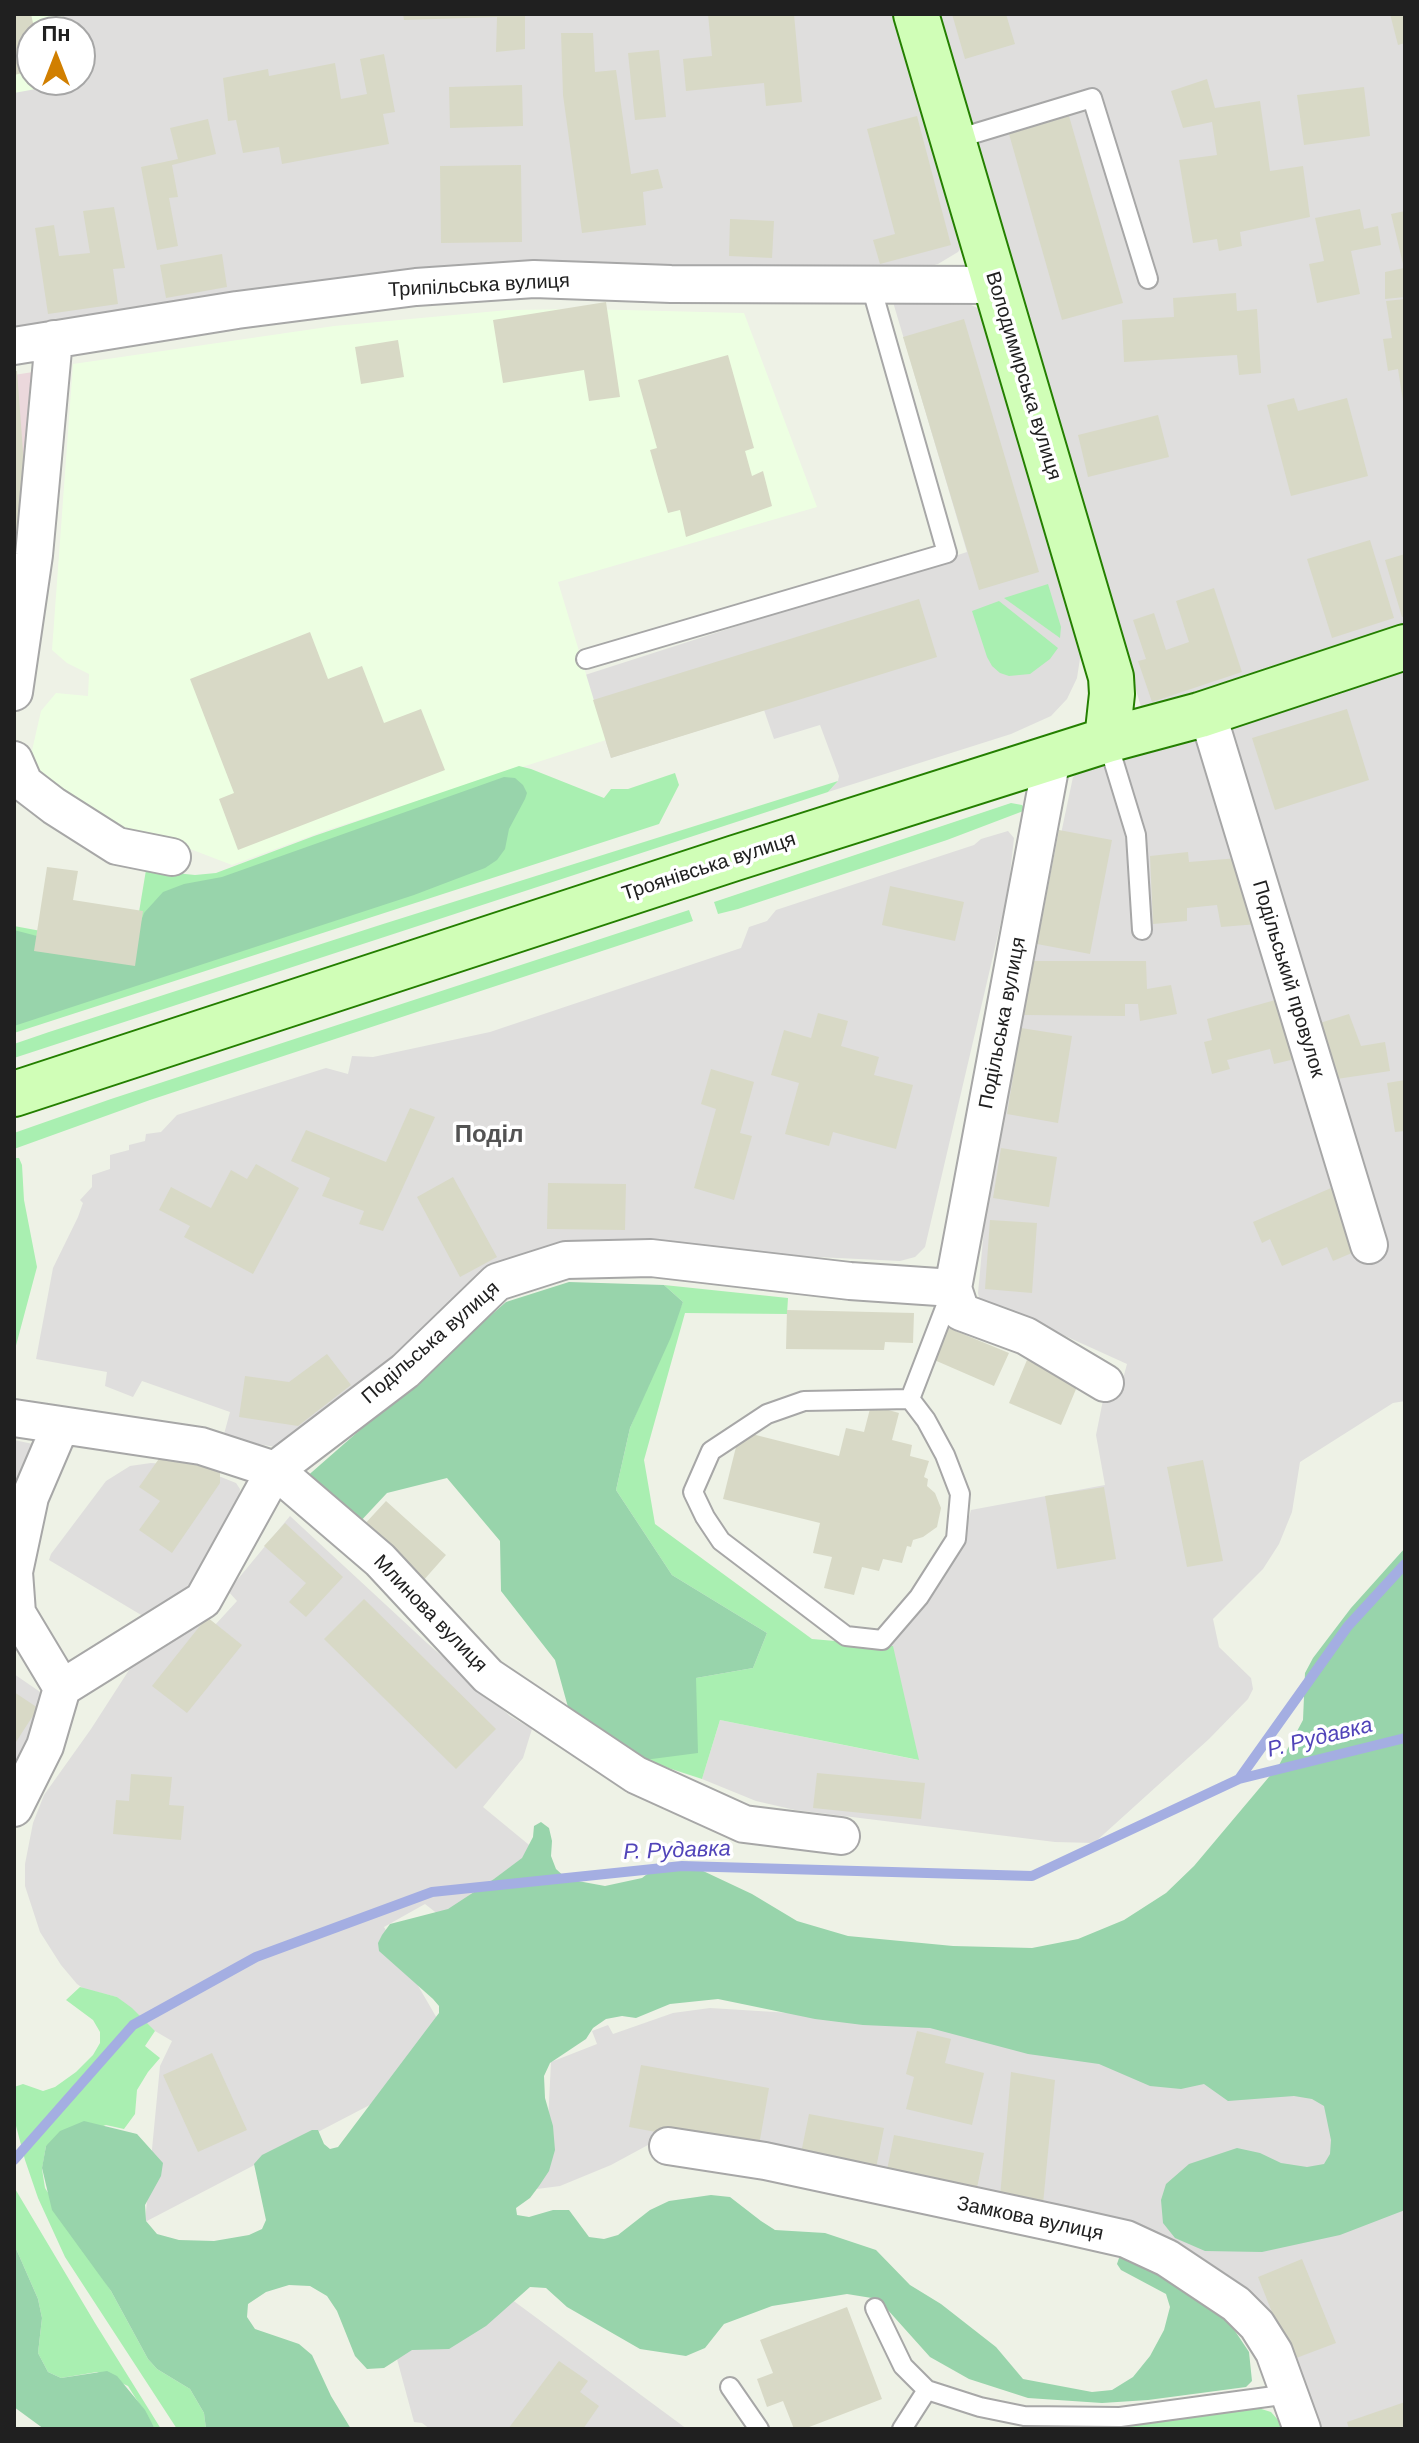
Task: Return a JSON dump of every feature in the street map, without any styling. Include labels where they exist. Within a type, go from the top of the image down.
[{"type":"street","name":"Володимирська вулиця","points":[[916,14],[1111,677],[1107,740]]},
{"type":"street","name":"Трипільська вулиця","points":[[14,346],[252,308],[416,287],[534,279],[871,286],[995,285]]},
{"type":"street","points":[[14,692],[34,555],[54,339]]},
{"type":"street","name":"Троянівська вулиця","points":[[14,1094],[735,858],[1107,740],[1207,712],[1405,647]]},
{"type":"street","name":"Подільський провулок","points":[[1207,712],[1369,1245]]},
{"type":"street","name":"Подільська вулиця","points":[[62,1688],[203,1600],[275,1470],[405,1371],[497,1282],[566,1260],[651,1258],[850,1281],[953,1288],[1052,758]]},
{"type":"street","points":[[14,760],[24,783],[117,846],[172,857]]},
{"type":"street","points":[[953,1288],[961,1312],[1026,1336],[1105,1383]]},
{"type":"street","name":"Млинова вулиця","points":[[14,1418],[201,1446],[275,1470],[380,1560],[488,1676],[636,1775],[744,1824],[841,1836]]},
{"type":"street","points":[[14,1808],[45,1746],[62,1688],[17,1613],[14,1572],[30,1497],[60,1427]]},
{"type":"street","name":"Замкова вулиця","points":[[668,2146],[765,2161],[1126,2239],[1167,2258],[1236,2304],[1257,2325],[1274,2352],[1302,2429]]},
{"type":"lane","points":[[953,140],[1092,98],[1148,279]]},
{"type":"lane","points":[[586,659],[947,553],[871,286]]},
{"type":"lane","points":[[1107,740],[1136,835],[1142,930]]},
{"type":"lane","points":[[910,1399],[953,1288]]},
{"type":"lane","points":[[910,1399],[926,1420],[945,1455],[960,1494],[956,1539],[919,1597],[882,1640],[846,1636],[721,1541],[693,1492],[711,1451],[767,1414],[804,1401],[910,1399]]},
{"type":"lane","points":[[875,2308],[903,2366],[927,2390],[980,2407],[1024,2416],[1120,2417],[1289,2394]]},
{"type":"lane","points":[[730,2387],[759,2429]]},
{"type":"lane","points":[[902,2429],[927,2390]]},
{"type":"shaded area","points":[[14,14],[898,14],[962,246],[938,264],[920,269],[14,331]]},
{"type":"shaded area","points":[[14,14],[62,14],[16,16],[14,93]]},
{"type":"shaded area","points":[[939,14],[1405,14],[1405,628],[1145,711],[1141,707]]},
{"type":"shaded area","points":[[893,302],[971,305],[982,310],[1081,652],[1077,678],[1067,699],[1051,716],[1011,734],[828,792],[839,776],[820,725],[774,739],[764,710],[611,758],[585,675],[967,552]]},
{"type":"shaded area","points":[[508,310],[744,313],[817,507],[558,582],[606,740],[327,830],[232,865],[164,839],[116,829],[28,768],[41,711],[56,693],[88,696],[89,674],[67,663],[52,650],[73,364],[334,326]]},
{"type":"shaded area","points":[[33,372],[14,584],[14,375]]},
{"type":"shaded area","points":[[1405,664],[1405,1401],[1393,1403],[1300,1462],[1292,1512],[1279,1544],[1263,1569],[1213,1619],[1219,1647],[1251,1678],[1253,1689],[1248,1699],[1209,1739],[1094,1843],[1055,1842],[795,1810],[756,1801],[702,1779],[720,1720],[918,1760],[887,1629],[923,1600],[946,1573],[961,1548],[971,1510],[1105,1485],[1096,1435],[1104,1395],[1124,1375],[1127,1364],[1030,1320],[980,1302],[978,1293],[985,1218],[1006,1094],[1073,777],[1080,771]]},
{"type":"shaded area","points":[[1008,831],[1014,838],[1008,892],[925,1247],[915,1257],[900,1261],[651,1249],[553,1253],[287,1449],[223,1438],[230,1412],[142,1381],[133,1397],[105,1386],[107,1372],[36,1359],[53,1268],[78,1217],[83,1203],[80,1200],[92,1187],[92,1175],[110,1169],[110,1155],[129,1150],[129,1145],[145,1141],[146,1134],[161,1132],[177,1115],[326,1068],[348,1074],[352,1056],[373,1057],[490,1032],[741,948],[749,927],[767,921],[776,910]]},
{"type":"shaded area","points":[[14,1440],[33,1444],[14,1528]]},
{"type":"shaded area","points":[[151,1463],[221,1477],[236,1483],[240,1489],[237,1518],[180,1602],[215,1625],[237,1601],[228,1591],[290,1516],[427,1643],[510,1716],[532,1729],[523,1758],[483,1807],[534,1849],[495,1886],[439,1915],[425,1904],[384,1927],[460,2058],[145,2222],[160,2066],[172,2041],[155,2031],[117,1997],[84,1989],[61,1965],[40,1932],[25,1886],[25,1864],[33,1823],[44,1795],[158,1625],[49,1560],[106,1481],[130,1466]]},
{"type":"shaded area","points":[[14,1674],[46,1696],[49,1718],[14,1766]]},
{"type":"shaded area","points":[[710,2008],[887,2019],[1405,2102],[1405,2429],[1317,2429],[1304,2389],[1131,2232],[659,2139],[611,2165],[560,2186],[537,2189],[548,2122],[551,2062],[597,2044],[592,2031],[608,2025],[613,2034],[673,2013]]},
{"type":"shaded area","points":[[446,2251],[687,2429],[430,2429],[414,2422],[387,2322]]},
{"type":"green space","points":[[1048,584],[1061,627],[1060,638],[1004,598]]},
{"type":"green space","points":[[999,601],[1058,648],[1050,659],[1030,674],[1009,676],[1000,673],[987,657],[972,611]]},
{"type":"green space","points":[[519,766],[604,798],[611,789],[628,789],[675,773],[679,785],[659,824],[14,1033],[14,926],[133,948],[146,870],[195,875],[216,873]]},
{"type":"green space","points":[[504,777],[515,778],[527,793],[509,829],[505,849],[497,860],[485,868],[414,895],[14,1026],[14,930],[37,936],[136,935],[144,913],[163,892],[184,884],[222,877]]},
{"type":"green space","points":[[838,781],[828,792],[14,1058],[14,1044],[49,1032]]},
{"type":"green space","points":[[1011,803],[1022,805],[1026,810],[947,840],[718,914],[714,902]]},
{"type":"green space","points":[[689,910],[693,921],[150,1100],[14,1149],[14,1133]]},
{"type":"green space","points":[[14,1158],[19,1158],[22,1165],[24,1200],[37,1267],[14,1353]]},
{"type":"green space","points":[[569,1282],[664,1285],[683,1302],[671,1337],[630,1428],[616,1490],[672,1575],[767,1633],[753,1668],[696,1678],[698,1753],[644,1760],[571,1718],[555,1660],[501,1591],[500,1541],[447,1478],[387,1493],[357,1525],[304,1479],[506,1302]]},
{"type":"green space","points":[[664,1285],[788,1298],[787,1314],[685,1313],[644,1460],[655,1524],[812,1639],[893,1646],[919,1760],[720,1720],[702,1779],[644,1760],[696,1678],[753,1668],[767,1633],[672,1575],[616,1490],[630,1428],[683,1302]]},
{"type":"green space","points":[[1405,1548],[1405,2210],[1340,2235],[1262,2252],[1205,2251],[1175,2238],[1163,2223],[1161,2200],[1166,2184],[1189,2164],[1237,2148],[1260,2153],[1281,2163],[1307,2167],[1324,2164],[1330,2154],[1331,2140],[1324,2106],[1312,2099],[1294,2096],[1228,2101],[1204,2084],[1181,2089],[1150,2086],[1099,2064],[1028,2054],[930,2028],[815,2019],[718,1999],[670,2004],[636,2018],[622,2016],[606,2019],[593,2028],[586,2039],[550,2063],[544,2076],[545,2098],[553,2126],[555,2150],[549,2171],[539,2186],[530,2198],[516,2208],[517,2215],[529,2217],[553,2210],[569,2210],[589,2237],[604,2239],[618,2235],[650,2210],[669,2201],[711,2195],[730,2197],[775,2230],[825,2233],[876,2250],[910,2285],[941,2304],[996,2347],[1023,2379],[1092,2392],[1112,2390],[1133,2377],[1150,2356],[1164,2330],[1170,2307],[1166,2294],[1121,2270],[1117,2264],[1125,2254],[1196,2292],[1229,2322],[1249,2352],[1252,2381],[1246,2387],[1102,2403],[1028,2398],[969,2379],[930,2357],[878,2299],[847,2294],[772,2306],[724,2324],[705,2348],[686,2356],[640,2349],[567,2307],[546,2288],[530,2287],[486,2326],[449,2349],[412,2350],[384,2368],[367,2369],[355,2356],[337,2311],[327,2296],[310,2286],[289,2285],[266,2292],[248,2304],[247,2317],[255,2329],[299,2344],[312,2355],[351,2429],[206,2429],[204,2413],[190,2389],[157,2369],[148,2359],[111,2291],[52,2210],[42,2168],[46,2146],[60,2131],[84,2121],[137,2134],[163,2163],[161,2176],[145,2205],[146,2221],[157,2234],[179,2240],[214,2241],[249,2235],[262,2229],[266,2220],[254,2164],[262,2155],[312,2130],[318,2130],[324,2144],[330,2149],[338,2147],[439,2013],[439,2006],[433,1999],[379,1951],[378,1943],[382,1935],[390,1924],[448,1909],[494,1879],[522,1858],[533,1837],[534,1826],[541,1822],[549,1828],[551,1856],[556,1869],[567,1879],[605,1886],[642,1878],[659,1865],[684,1862],[752,1894],[797,1921],[848,1936],[953,1946],[1032,1948],[1078,1939],[1124,1920],[1166,1893],[1194,1866],[1279,1765],[1303,1720],[1305,1673],[1313,1658],[1351,1608]]},
{"type":"green space","points":[[80,1987],[117,1997],[132,2008],[155,2031],[145,2046],[160,2058],[137,2090],[135,2114],[124,2129],[106,2125],[46,2146],[42,2169],[45,2188],[111,2291],[148,2359],[157,2369],[190,2389],[204,2413],[206,2429],[177,2429],[65,2257],[38,2198],[25,2160],[15,2122],[14,2087],[23,2084],[43,2091],[55,2087],[76,2072],[100,2043],[100,2032],[93,2020],[66,2000]]},
{"type":"green space","points":[[14,2187],[161,2429],[155,2429],[128,2386],[97,2372],[61,2378],[48,2372],[38,2353],[42,2318],[38,2299],[14,2244]]},
{"type":"green space","points":[[14,2244],[38,2299],[42,2318],[38,2353],[48,2372],[61,2378],[107,2371],[117,2376],[145,2410],[155,2429],[44,2429],[14,2407]]},
{"type":"green space","points":[[1255,2407],[1271,2412],[1286,2429],[1107,2429]]},
{"type":"building","points":[[14,14],[31,14],[16,16],[14,75]]},
{"type":"building","points":[[403,14],[525,14],[525,49],[496,52],[497,17],[404,20]]},
{"type":"building","points":[[708,14],[794,14],[802,102],[766,106],[764,83],[686,91],[683,59],[712,56]]},
{"type":"building","points":[[952,14],[1006,14],[1015,44],[965,59]]},
{"type":"building","points":[[1390,14],[1405,14],[1405,43],[1398,45]]},
{"type":"building","points":[[561,33],[593,33],[595,72],[616,70],[631,174],[658,169],[663,188],[643,192],[646,225],[582,233],[563,95]]},
{"type":"building","points":[[659,50],[666,117],[635,120],[628,53]]},
{"type":"building","points":[[384,54],[395,112],[383,114],[389,144],[282,164],[279,147],[243,153],[236,120],[228,121],[223,78],[268,69],[269,76],[335,63],[341,99],[367,94],[360,59]]},
{"type":"building","points":[[1207,79],[1215,108],[1260,101],[1270,171],[1303,166],[1310,217],[1240,232],[1242,246],[1219,251],[1217,239],[1193,243],[1179,160],[1217,155],[1212,122],[1183,128],[1171,91]]},
{"type":"building","points":[[522,85],[523,126],[450,128],[449,87]]},
{"type":"building","points":[[1364,87],[1370,136],[1304,145],[1297,95]]},
{"type":"building","points":[[917,116],[951,245],[880,264],[873,240],[895,234],[867,129]]},
{"type":"building","points":[[1069,116],[1123,303],[1062,320],[1009,134]]},
{"type":"building","points":[[208,119],[216,154],[172,165],[178,197],[169,198],[178,246],[157,250],[141,167],[178,159],[170,128]]},
{"type":"building","points":[[521,165],[522,242],[441,243],[440,166]]},
{"type":"building","points":[[114,207],[125,268],[113,269],[118,304],[48,314],[35,228],[54,225],[59,256],[90,253],[83,211]]},
{"type":"building","points":[[1360,209],[1364,229],[1378,226],[1381,245],[1351,251],[1360,294],[1317,303],[1309,264],[1324,261],[1315,218]]},
{"type":"building","points":[[1405,211],[1405,297],[1385,299],[1385,272],[1404,268],[1391,214]]},
{"type":"building","points":[[730,219],[774,221],[772,258],[729,256]]},
{"type":"building","points":[[222,254],[227,287],[166,298],[160,265]]},
{"type":"building","points":[[1236,293],[1237,311],[1257,309],[1261,373],[1239,375],[1237,355],[1124,362],[1122,320],[1174,317],[1173,298]]},
{"type":"building","points":[[1405,299],[1403,401],[1398,369],[1388,371],[1383,339],[1392,338],[1386,301]]},
{"type":"building","points":[[606,302],[620,397],[589,401],[584,370],[503,383],[493,320]]},
{"type":"building","points":[[964,319],[1039,572],[979,590],[903,337]]},
{"type":"building","points":[[398,340],[404,377],[361,384],[355,347]]},
{"type":"building","points":[[728,355],[754,448],[745,451],[752,476],[763,471],[772,506],[686,537],[680,510],[668,513],[650,450],[657,448],[638,380]]},
{"type":"building","points":[[14,371],[17,371],[30,545],[14,546]]},
{"type":"building","points":[[1294,398],[1298,411],[1347,398],[1368,476],[1291,496],[1267,405]]},
{"type":"building","points":[[1158,415],[1169,457],[1088,477],[1078,435]]},
{"type":"building","points":[[1370,540],[1394,618],[1332,638],[1307,559]]},
{"type":"building","points":[[1405,554],[1405,616],[1402,617],[1385,560]]},
{"type":"building","points":[[1214,588],[1242,672],[1152,702],[1138,661],[1146,659],[1133,620],[1154,613],[1166,650],[1189,642],[1176,601]]},
{"type":"building","points":[[919,599],[937,657],[611,758],[593,700]]},
{"type":"building","points":[[310,632],[328,679],[362,666],[384,723],[421,709],[445,770],[238,850],[219,799],[234,793],[190,679]]},
{"type":"building","points":[[1347,709],[1369,780],[1275,810],[1252,738]]},
{"type":"building","points":[[1059,830],[1112,840],[1090,954],[1037,944]]},
{"type":"building","points":[[1188,852],[1189,862],[1239,858],[1258,924],[1221,927],[1217,905],[1187,908],[1187,921],[1153,924],[1150,856]]},
{"type":"building","points":[[47,867],[78,871],[73,900],[143,911],[135,966],[34,951]]},
{"type":"building","points":[[890,886],[964,902],[955,941],[882,925]]},
{"type":"building","points":[[1034,961],[1146,961],[1147,989],[1171,985],[1177,1014],[1140,1021],[1138,1004],[1125,1004],[1125,1016],[1024,1015]]},
{"type":"building","points":[[1279,999],[1295,1059],[1274,1064],[1270,1049],[1227,1060],[1230,1069],[1212,1074],[1204,1042],[1212,1040],[1207,1019]]},
{"type":"building","points":[[818,1013],[848,1021],[841,1046],[879,1057],[874,1075],[913,1085],[896,1149],[833,1132],[829,1146],[785,1134],[799,1083],[771,1075],[784,1030],[811,1038]]},
{"type":"building","points":[[1349,1014],[1361,1046],[1385,1042],[1390,1071],[1330,1080],[1310,1026]]},
{"type":"building","points":[[1021,1028],[1072,1036],[1058,1123],[1007,1114]]},
{"type":"building","points":[[711,1069],[754,1082],[740,1133],[752,1136],[734,1200],[694,1188],[716,1109],[701,1104]]},
{"type":"building","points":[[1405,1080],[1405,1131],[1395,1132],[1387,1083]]},
{"type":"building","points":[[410,1108],[435,1117],[383,1231],[359,1224],[364,1211],[322,1196],[330,1178],[291,1161],[306,1130],[386,1162]]},
{"type":"building","points":[[1001,1148],[1057,1157],[1049,1207],[993,1198]]},
{"type":"building","points":[[256,1164],[299,1188],[253,1274],[184,1237],[190,1226],[159,1210],[171,1187],[211,1208],[231,1170],[247,1179]]},
{"type":"building","points":[[453,1177],[497,1257],[460,1277],[417,1197]]},
{"type":"building","points":[[548,1183],[626,1184],[625,1230],[547,1229]]},
{"type":"building","points":[[1331,1188],[1359,1250],[1333,1261],[1327,1247],[1282,1266],[1270,1239],[1262,1243],[1253,1222]]},
{"type":"building","points":[[990,1220],[1037,1223],[1032,1293],[985,1289]]},
{"type":"building","points":[[787,1310],[914,1313],[913,1343],[885,1342],[884,1350],[786,1349]]},
{"type":"building","points":[[946,1327],[1009,1353],[994,1386],[932,1359]]},
{"type":"building","points":[[327,1354],[351,1385],[298,1426],[239,1417],[245,1376],[289,1382]]},
{"type":"building","points":[[1027,1360],[1079,1382],[1061,1425],[1009,1403]]},
{"type":"building","points":[[871,1405],[899,1413],[892,1440],[912,1445],[910,1456],[929,1461],[924,1477],[928,1479],[927,1486],[935,1493],[941,1508],[937,1527],[913,1540],[911,1547],[907,1546],[902,1563],[883,1559],[879,1571],[862,1567],[854,1595],[824,1588],[832,1557],[813,1553],[820,1523],[723,1499],[740,1431],[839,1456],[846,1428],[864,1432]]},
{"type":"building","points":[[163,1453],[220,1469],[220,1483],[172,1553],[139,1530],[160,1501],[139,1487]]},
{"type":"building","points":[[1203,1460],[1223,1561],[1187,1567],[1167,1467]]},
{"type":"building","points":[[1104,1487],[1116,1559],[1057,1569],[1045,1496]]},
{"type":"building","points":[[386,1501],[446,1555],[422,1582],[362,1527]]},
{"type":"building","points":[[285,1523],[343,1577],[306,1617],[289,1602],[306,1583],[264,1546]]},
{"type":"building","points":[[364,1599],[496,1729],[456,1769],[324,1639]]},
{"type":"building","points":[[207,1617],[242,1645],[187,1713],[152,1686]]},
{"type":"building","points":[[14,1692],[38,1708],[14,1745]]},
{"type":"building","points":[[817,1773],[925,1783],[921,1819],[813,1808]]},
{"type":"building","points":[[131,1774],[172,1777],[169,1805],[184,1806],[181,1840],[113,1834],[116,1800],[129,1801]]},
{"type":"building","points":[[917,2031],[951,2039],[945,2063],[984,2073],[972,2125],[906,2109],[914,2077],[906,2074]]},
{"type":"building","points":[[212,2053],[247,2130],[198,2152],[163,2075]]},
{"type":"building","points":[[641,2065],[769,2088],[758,2151],[629,2127]]},
{"type":"building","points":[[1011,2072],[1055,2080],[1043,2204],[1000,2197]]},
{"type":"building","points":[[809,2114],[884,2128],[875,2173],[800,2158]]},
{"type":"building","points":[[894,2135],[984,2153],[976,2193],[886,2175]]},
{"type":"building","points":[[1302,2259],[1336,2343],[1291,2360],[1258,2277]]},
{"type":"building","points":[[847,2307],[882,2399],[804,2429],[794,2429],[783,2401],[767,2407],[757,2379],[773,2373],[760,2340]]},
{"type":"building","points":[[559,2361],[588,2381],[580,2392],[599,2406],[583,2429],[508,2429]]},
{"type":"building","points":[[1405,2402],[1405,2429],[1349,2429],[1347,2422]]},
{"type":"waterway","points":[[1239,1779],[1348,1626],[1405,1564]]},
{"type":"waterway","name":"Р. Рудавка","points":[[14,2160],[133,2025],[256,1957],[432,1892],[682,1866],[1032,1876],[1239,1779],[1405,1738]]},
{"type":"district","name":"Поділ","points":[[489,1135]]}]
